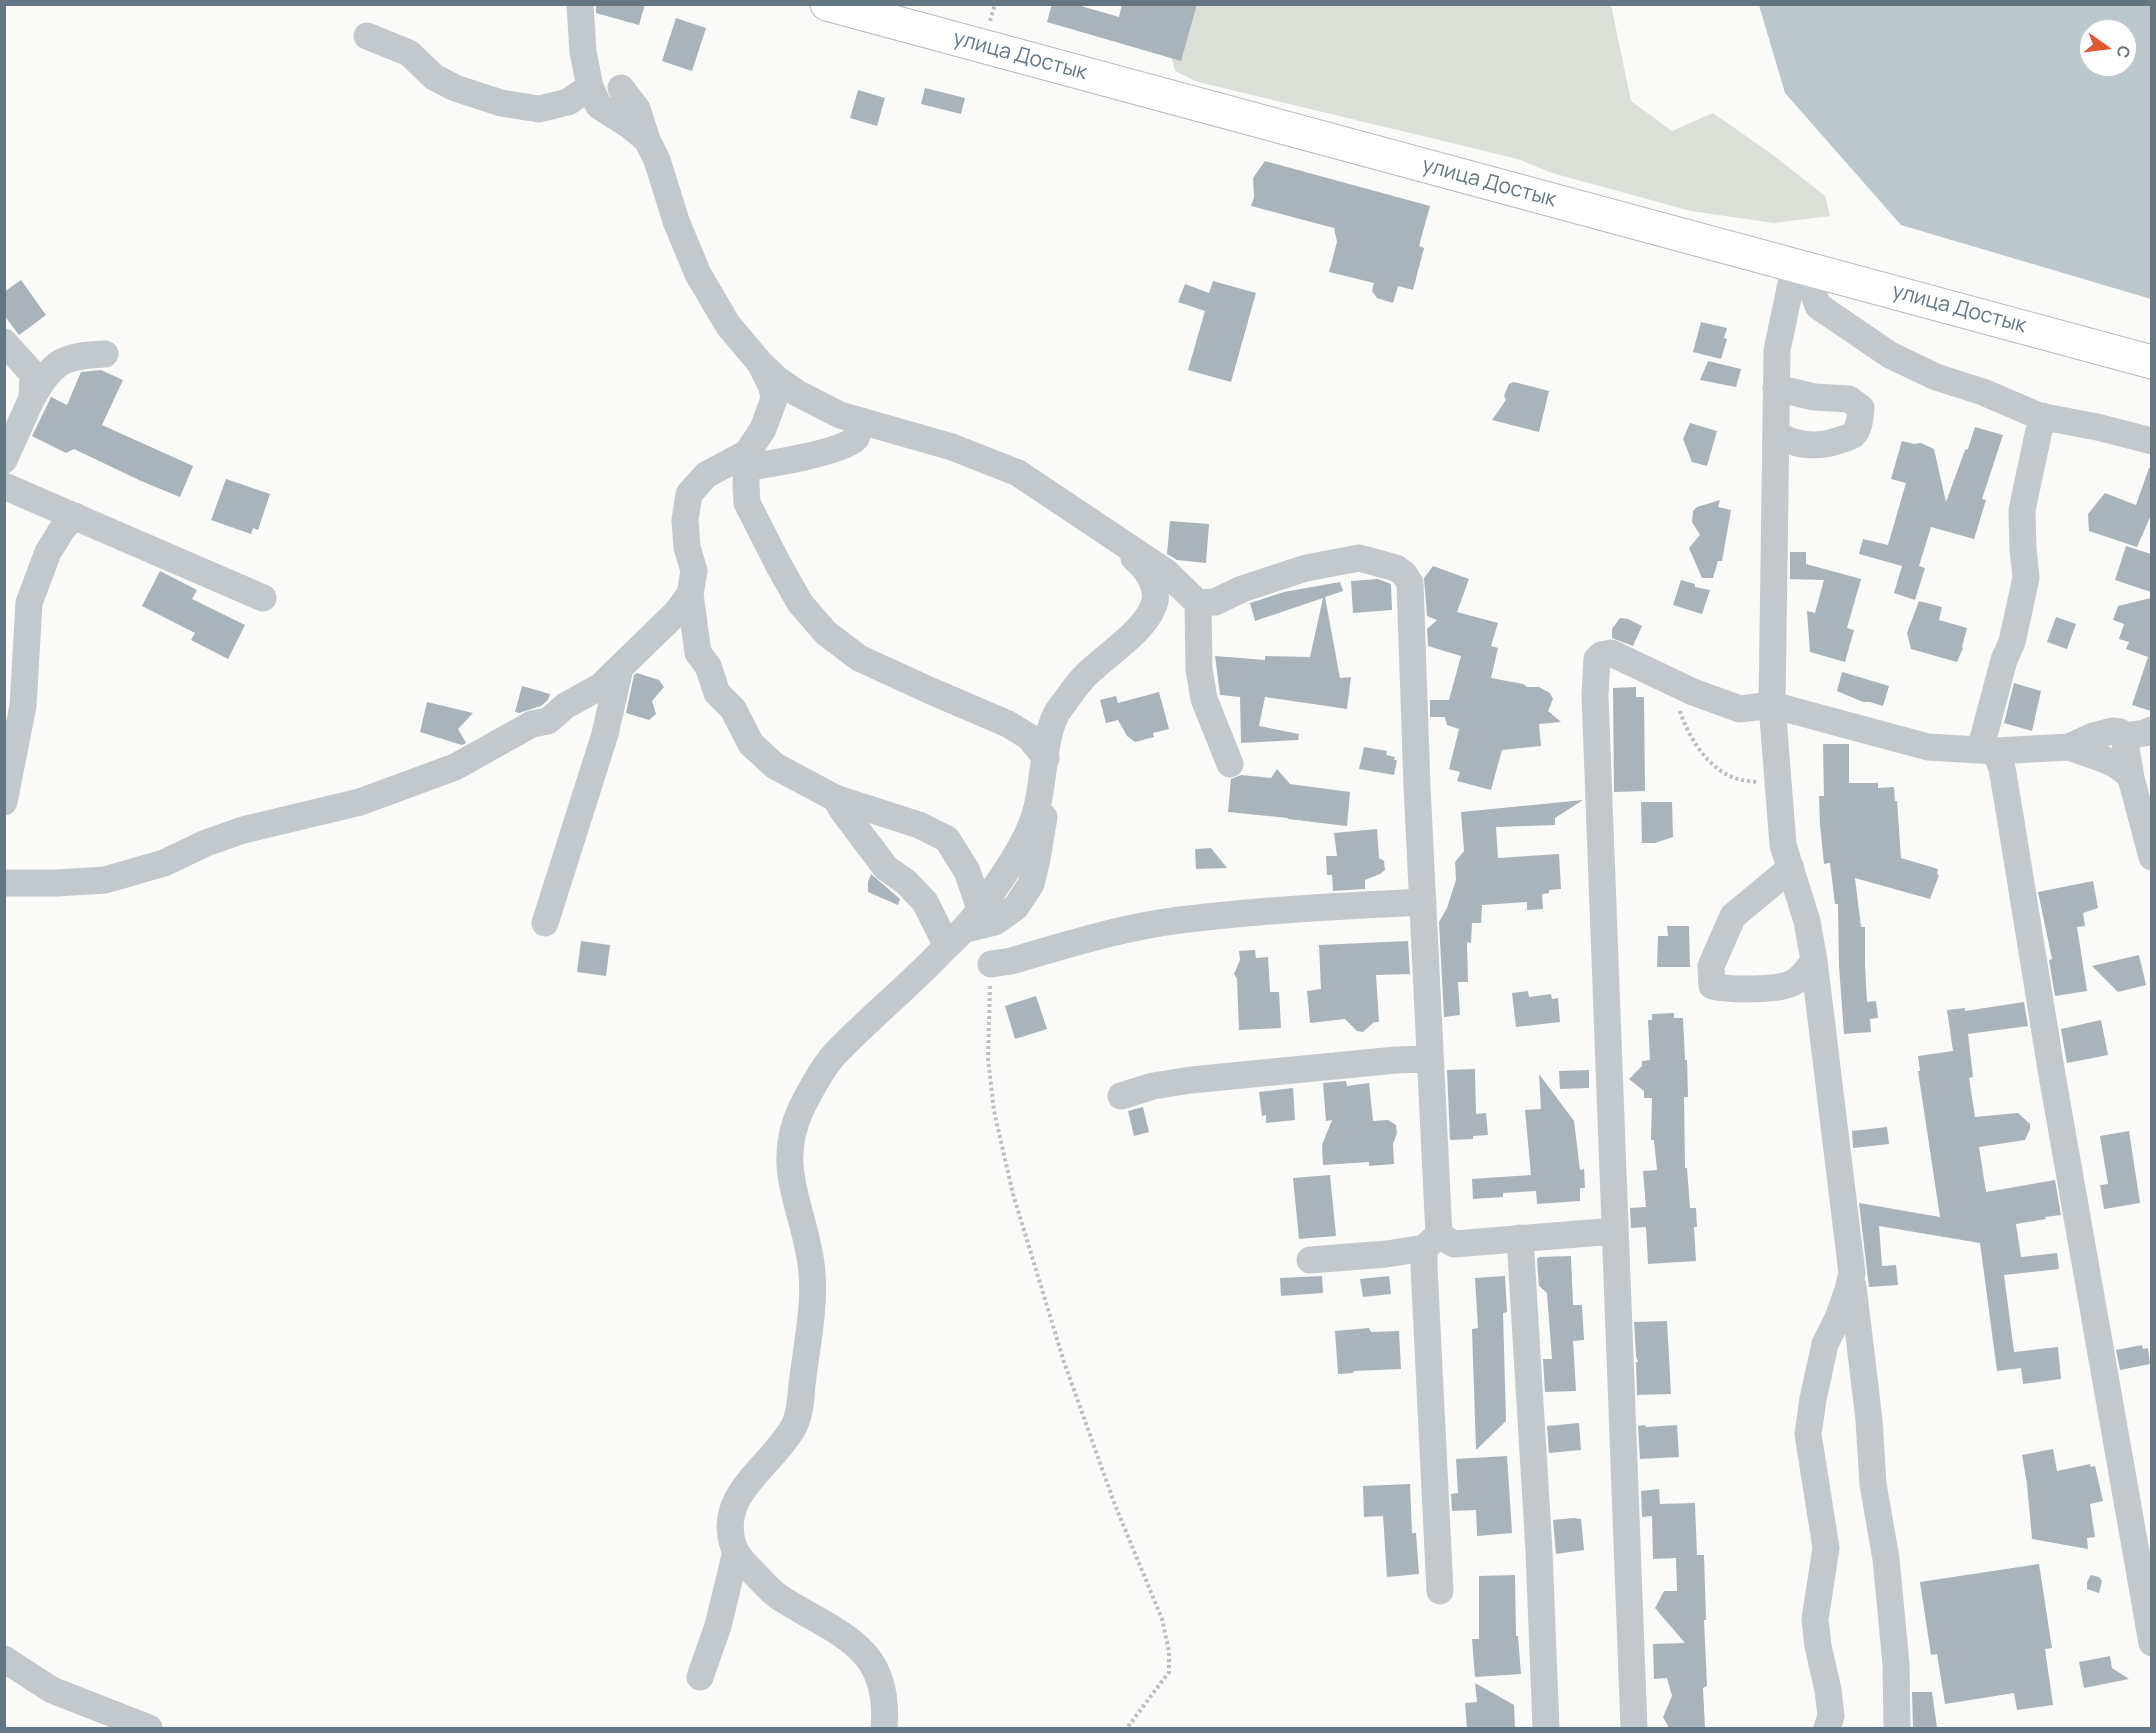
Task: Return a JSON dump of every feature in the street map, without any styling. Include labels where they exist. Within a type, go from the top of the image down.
[{"type":"main road","name":"улица Достык","points":[[827,4],[1798,276],[2151,362]]},
{"type":"street","points":[[580,4],[583,52],[590,87],[599,106],[629,125],[647,140]]},
{"type":"street","points":[[367,36],[409,53],[434,77],[455,88],[501,103],[539,108],[568,102],[590,87]]},
{"type":"street","points":[[621,88],[636,109],[657,160],[676,221],[698,274],[728,325],[760,363],[778,380],[816,405],[840,415],[952,447],[1018,473],[1166,572],[1165,584],[1155,594],[1154,606],[1148,616],[1134,632],[1084,677],[1056,713],[1037,811],[1018,851],[980,909],[955,938],[832,1057],[801,1108],[790,1136],[789,1171],[812,1268],[813,1302],[806,1343],[800,1407],[795,1424],[784,1442],[742,1489],[729,1515],[733,1546],[742,1562],[776,1596],[846,1636],[864,1652],[881,1678],[884,1728]]},
{"type":"street","points":[[1798,276],[1814,295],[1818,306],[1890,355],[1936,377],[1983,392],[2042,416],[2151,441]]},
{"type":"street","points":[[1798,276],[1777,350],[1772,705],[1783,845],[1807,921],[1814,961],[1869,1420],[1873,1484],[1886,1559],[1896,1664],[1897,1728]]},
{"type":"street","points":[[4,342],[33,386]]},
{"type":"street","points":[[4,460],[33,386],[66,359],[105,354]]},
{"type":"street","points":[[760,363],[772,387],[774,399],[763,429],[746,460],[747,503],[800,603],[826,633],[859,658],[931,692],[1008,724],[1029,737],[1045,769],[1044,823],[1030,884],[1016,907],[994,922],[955,938]]},
{"type":"street","points":[[1776,388],[1814,397],[1850,399],[1861,408],[1860,423],[1853,435],[1833,443],[1813,445],[1789,442],[1776,434]]},
{"type":"street","points":[[1987,751],[2004,660],[2012,642],[2026,578],[2022,510],[2042,416]]},
{"type":"street","points":[[857,420],[859,427],[857,437],[851,442],[829,451],[773,464],[746,460],[706,475],[690,494],[685,520],[687,547],[694,571],[690,594],[698,653],[708,666],[717,693],[734,709],[751,744],[775,766],[835,798],[919,825],[947,839],[967,871],[980,909]]},
{"type":"street","points":[[4,486],[263,598]]},
{"type":"street","points":[[4,802],[8,765],[23,706],[29,603],[48,552],[63,528],[75,516]]},
{"type":"street","points":[[1165,584],[1198,603],[1215,602],[1306,568],[1359,558],[1396,568],[1410,582],[1430,1059],[1431,1242],[1440,1591]]},
{"type":"street","points":[[4,883],[105,880],[164,863],[206,843],[243,830],[360,802],[455,766],[532,724],[548,721],[565,705],[601,686],[677,612],[690,594]]},
{"type":"street","points":[[1198,603],[1199,669],[1204,699],[1230,764]]},
{"type":"street","points":[[1634,1728],[1595,695],[1597,659],[1601,655],[1611,653],[1675,684],[1740,709],[1772,705],[1928,747],[1987,751],[2069,747],[2093,736],[2112,731],[2120,732],[2124,736],[2131,778],[2151,857]]},
{"type":"street","points":[[545,924],[605,734],[620,668]]},
{"type":"street","points":[[2124,736],[2151,730]]},
{"type":"street","points":[[2069,747],[2110,763],[2126,771],[2131,778]]},
{"type":"street","points":[[1987,751],[2002,768],[2052,1075],[2151,1643]]},
{"type":"street","points":[[835,798],[886,868],[906,882],[955,938]]},
{"type":"street","points":[[1791,868],[1733,916],[1711,966],[1712,986],[1741,989],[1785,986],[1795,982],[1814,961]]},
{"type":"street","points":[[991,964],[1011,961],[1128,929],[1179,920],[1354,905],[1423,902]]},
{"type":"street","points":[[1121,1096],[1153,1086],[1191,1080],[1396,1060],[1430,1059]]},
{"type":"street","points":[[1310,1260],[1387,1254],[1431,1242],[1454,1244],[1615,1230]]},
{"type":"street","points":[[1520,1238],[1539,1551],[1546,1728]]},
{"type":"street","points":[[1827,1728],[1831,1716],[1815,1619],[1826,1548],[1808,1434],[1825,1344],[1838,1318],[1852,1273]]},
{"type":"street","points":[[700,1677],[718,1626],[736,1552]]},
{"type":"street","points":[[4,1659],[52,1690],[148,1728]]},
{"type":"path","points":[[1675,684],[1676,698],[1684,725],[1699,748],[1716,767],[1736,779],[1778,785]]},
{"type":"path","points":[[991,964],[988,1058],[994,1112],[1013,1194],[1064,1362],[1115,1505],[1162,1619],[1169,1651],[1169,1672],[1127,1728]]},
{"type":"shaded area","points":[[1158,5],[1611,5],[1631,101],[1672,131],[1713,113],[1773,155],[1825,196],[1830,216],[1774,223],[1691,211],[1552,173],[1518,159],[1198,82],[1175,71]]},
{"type":"shaded area","points":[[1759,5],[2151,5],[2151,299],[1901,225],[1785,93]]},
{"type":"building","points":[[596,4],[645,4],[639,25],[596,13]]},
{"type":"building","points":[[1052,4],[1074,4],[1119,17],[1122,4],[1197,4],[1181,61],[1047,22]]},
{"type":"building","points":[[676,18],[706,28],[692,71],[662,61]]},
{"type":"building","points":[[925,88],[965,98],[961,114],[921,104]]},
{"type":"building","points":[[858,90],[885,98],[877,126],[850,118]]},
{"type":"building","points":[[1265,161],[1430,206],[1419,246],[1424,248],[1413,290],[1398,286],[1393,303],[1377,298],[1372,291],[1374,283],[1329,272],[1337,242],[1334,228],[1251,206],[1254,197],[1253,178]]},
{"type":"building","points":[[21,280],[46,315],[19,335],[4,315],[4,292]]},
{"type":"building","points":[[1213,281],[1256,293],[1231,382],[1188,370],[1205,311],[1178,302],[1185,284],[1209,293]]},
{"type":"building","points":[[1701,322],[1727,328],[1724,338],[1727,339],[1721,359],[1693,352]]},
{"type":"building","points":[[1708,361],[1741,369],[1736,387],[1700,380]]},
{"type":"building","points":[[101,370],[123,380],[102,425],[193,466],[180,497],[74,449],[66,453],[32,436],[51,397],[67,405],[81,372]]},
{"type":"building","points":[[1514,382],[1549,391],[1539,432],[1492,420],[1506,400],[1504,396],[1509,384]]},
{"type":"building","points":[[1690,423],[1717,431],[1707,466],[1692,462],[1683,439]]},
{"type":"building","points":[[1975,427],[2003,435],[1982,499],[1986,500],[1974,539],[1931,527],[1919,566],[1925,568],[1915,600],[1894,593],[1902,566],[1859,554],[1863,539],[1888,545],[1906,483],[1891,479],[1902,441],[1921,443],[1934,449],[1946,502]]},
{"type":"building","points":[[2149,468],[2151,468],[2151,515],[2137,547],[2089,531],[2088,514],[2105,493],[2136,505]]},
{"type":"building","points":[[226,479],[270,494],[258,530],[253,528],[251,534],[211,520]]},
{"type":"building","points":[[1720,500],[1718,507],[1731,510],[1722,561],[1718,561],[1713,578],[1702,578],[1689,548],[1700,535],[1692,522],[1693,511],[1697,507]]},
{"type":"building","points":[[1170,521],[1209,524],[1206,563],[1177,560],[1167,554]]},
{"type":"building","points":[[2126,546],[2151,554],[2151,592],[2115,580]]},
{"type":"building","points":[[1790,552],[1806,552],[1806,564],[1861,579],[1847,628],[1854,630],[1845,662],[1810,652],[1807,611],[1815,613],[1824,580],[1790,579]]},
{"type":"building","points":[[1433,566],[1469,579],[1457,612],[1498,623],[1491,646],[1498,648],[1491,678],[1523,684],[1527,687],[1539,687],[1550,693],[1553,699],[1548,711],[1561,722],[1539,724],[1541,746],[1502,750],[1491,790],[1457,781],[1460,772],[1449,769],[1459,729],[1447,725],[1445,717],[1430,717],[1430,700],[1449,700],[1461,656],[1428,646],[1427,629],[1437,620],[1427,616],[1424,578]]},
{"type":"building","points":[[160,571],[197,590],[192,599],[245,625],[228,659],[191,640],[195,633],[142,606]]},
{"type":"building","points":[[1378,579],[1391,584],[1392,610],[1353,613],[1351,581]]},
{"type":"building","points":[[1681,580],[1695,584],[1695,587],[1710,590],[1702,614],[1673,605]]},
{"type":"building","points":[[1340,582],[1343,591],[1325,597],[1340,678],[1351,677],[1347,709],[1265,697],[1259,726],[1299,734],[1298,740],[1241,743],[1240,697],[1220,695],[1215,656],[1265,660],[1265,656],[1310,657],[1323,598],[1255,621],[1250,603],[1284,592]]},
{"type":"building","points":[[2151,598],[2151,711],[2132,705],[2148,657],[2126,649],[2129,642],[2119,639],[2124,624],[2113,620],[2118,606]]},
{"type":"building","points":[[1919,601],[1942,607],[1939,620],[1967,628],[1963,648],[1957,662],[1911,649],[1907,633]]},
{"type":"building","points":[[2056,617],[2076,624],[2067,649],[2047,642]]},
{"type":"building","points":[[1620,618],[1642,626],[1633,646],[1612,638],[1612,629]]},
{"type":"building","points":[[1842,672],[1889,686],[1883,706],[1863,702],[1837,691]]},
{"type":"building","points":[[637,673],[659,680],[664,687],[652,701],[656,714],[649,720],[626,713],[634,675]]},
{"type":"building","points":[[2014,683],[2041,691],[2032,731],[2004,723]]},
{"type":"building","points":[[522,686],[550,694],[548,700],[541,706],[519,713],[515,712]]},
{"type":"building","points":[[1636,687],[1636,697],[1644,697],[1645,791],[1614,792],[1613,688]]},
{"type":"building","points":[[1159,692],[1169,729],[1153,733],[1154,737],[1135,742],[1127,736],[1118,720],[1106,723],[1100,700],[1116,696],[1118,703]]},
{"type":"building","points":[[427,702],[473,713],[458,729],[466,743],[462,745],[420,732]]},
{"type":"building","points":[[1823,744],[1849,744],[1849,783],[1878,783],[1878,788],[1894,787],[1901,858],[1938,869],[1937,874],[1939,875],[1930,899],[1855,878],[1861,927],[1865,927],[1867,1002],[1876,1001],[1878,1018],[1870,1019],[1871,1032],[1844,1034],[1839,966],[1838,904],[1835,904],[1830,863],[1824,864],[1820,825],[1819,796],[1824,796]]},
{"type":"building","points":[[1364,747],[1387,751],[1386,755],[1395,757],[1394,760],[1397,760],[1394,775],[1359,769]]},
{"type":"building","points":[[1277,769],[1290,784],[1350,792],[1347,826],[1228,812],[1231,779],[1241,775],[1271,778]]},
{"type":"building","points":[[1583,800],[1555,818],[1555,825],[1496,827],[1498,858],[1559,854],[1561,889],[1549,890],[1549,893],[1542,894],[1543,909],[1527,910],[1527,902],[1482,905],[1481,923],[1472,923],[1471,943],[1467,942],[1468,982],[1458,982],[1460,1015],[1444,1017],[1439,922],[1447,908],[1456,880],[1455,862],[1464,851],[1461,812]]},
{"type":"building","points":[[1641,802],[1672,802],[1673,837],[1655,843],[1642,843]]},
{"type":"building","points":[[1377,829],[1379,858],[1384,861],[1385,870],[1365,880],[1365,889],[1333,891],[1332,875],[1327,875],[1326,856],[1337,856],[1334,833]]},
{"type":"building","points":[[1211,848],[1227,868],[1196,869],[1195,849]]},
{"type":"building","points":[[871,874],[900,899],[898,905],[868,892]]},
{"type":"building","points":[[2093,881],[2098,908],[2083,913],[2085,926],[2077,927],[2087,991],[2055,996],[2049,960],[2052,959],[2038,892]]},
{"type":"building","points":[[1667,926],[1689,926],[1690,967],[1657,967],[1658,936],[1668,936]]},
{"type":"building","points":[[581,941],[610,945],[606,976],[577,972]]},
{"type":"building","points":[[1408,941],[1410,974],[1376,975],[1379,1022],[1374,1022],[1363,1032],[1357,1031],[1345,1019],[1310,1023],[1307,991],[1321,989],[1319,945]]},
{"type":"building","points":[[1255,950],[1256,958],[1268,957],[1270,992],[1279,992],[1281,1028],[1239,1030],[1237,979],[1234,974],[1240,960],[1239,951]]},
{"type":"building","points":[[2139,955],[2146,985],[2118,992],[2092,966]]},
{"type":"building","points":[[1528,991],[1529,997],[1551,994],[1552,999],[1558,998],[1560,1022],[1516,1027],[1512,993]]},
{"type":"building","points":[[1036,996],[1047,1029],[1015,1039],[1005,1006]]},
{"type":"building","points":[[2024,1002],[2028,1026],[1968,1034],[1973,1077],[1969,1078],[1975,1117],[2018,1113],[2030,1124],[2025,1140],[1979,1147],[1986,1192],[2055,1180],[2061,1215],[2016,1224],[2021,1257],[2057,1253],[2059,1269],[2004,1275],[2014,1352],[2058,1347],[2061,1379],[2023,1384],[2021,1368],[1997,1371],[1980,1243],[1879,1226],[1882,1266],[1896,1265],[1898,1285],[1869,1287],[1859,1203],[1940,1217],[1918,1071],[1920,1071],[1918,1056],[1953,1051],[1947,1010],[1965,1008],[1965,1011]]},
{"type":"building","points":[[1674,1013],[1674,1018],[1683,1018],[1685,1060],[1687,1060],[1688,1097],[1684,1097],[1685,1168],[1687,1168],[1690,1208],[1696,1208],[1697,1227],[1694,1227],[1696,1261],[1648,1264],[1646,1227],[1631,1228],[1630,1208],[1646,1207],[1643,1171],[1657,1170],[1654,1140],[1651,1140],[1652,1098],[1644,1098],[1644,1091],[1629,1079],[1642,1066],[1642,1061],[1650,1060],[1648,1020],[1652,1020],[1652,1014]]},
{"type":"building","points":[[2101,1020],[2108,1055],[2067,1063],[2061,1029]]},
{"type":"building","points":[[1475,1069],[1476,1114],[1486,1113],[1488,1135],[1473,1136],[1473,1139],[1450,1140],[1447,1070]]},
{"type":"building","points":[[1589,1070],[1589,1088],[1560,1089],[1559,1071]]},
{"type":"building","points":[[1539,1074],[1574,1121],[1580,1170],[1584,1169],[1585,1188],[1580,1188],[1580,1201],[1537,1204],[1536,1191],[1503,1193],[1503,1197],[1473,1199],[1472,1179],[1531,1175],[1525,1110],[1541,1109]]},
{"type":"building","points":[[1346,1081],[1347,1086],[1369,1083],[1373,1121],[1388,1120],[1396,1125],[1397,1133],[1393,1144],[1394,1164],[1369,1166],[1369,1162],[1323,1165],[1322,1145],[1332,1120],[1326,1121],[1323,1083]]},
{"type":"building","points":[[1293,1088],[1295,1120],[1266,1123],[1266,1115],[1262,1116],[1259,1092]]},
{"type":"building","points":[[1143,1107],[1149,1132],[1134,1136],[1128,1111]]},
{"type":"building","points":[[1887,1127],[1889,1144],[1853,1148],[1852,1131]]},
{"type":"building","points":[[2129,1131],[2140,1203],[2104,1209],[2100,1185],[2108,1184],[2100,1136]]},
{"type":"building","points":[[1330,1175],[1336,1236],[1299,1239],[1293,1178]]},
{"type":"building","points":[[1571,1256],[1573,1305],[1582,1305],[1584,1340],[1573,1341],[1576,1391],[1545,1392],[1543,1359],[1552,1359],[1547,1293],[1539,1286],[1537,1259],[1539,1257]]},
{"type":"building","points":[[1322,1276],[1323,1293],[1281,1296],[1280,1278]]},
{"type":"building","points":[[1389,1276],[1391,1294],[1363,1297],[1360,1279]]},
{"type":"building","points":[[1505,1276],[1507,1312],[1503,1313],[1506,1421],[1476,1450],[1472,1329],[1478,1328],[1475,1278]]},
{"type":"building","points":[[1667,1321],[1671,1394],[1637,1395],[1636,1362],[1638,1362],[1634,1322]]},
{"type":"building","points":[[1369,1328],[1371,1332],[1399,1331],[1401,1369],[1338,1374],[1335,1331]]},
{"type":"building","points":[[2142,1345],[2143,1349],[2148,1348],[2150,1364],[2120,1370],[2116,1350]]},
{"type":"building","points":[[1579,1423],[1581,1450],[1549,1453],[1547,1426]]},
{"type":"building","points":[[1645,1425],[1646,1427],[1677,1425],[1679,1457],[1640,1459],[1638,1426]]},
{"type":"building","points":[[2053,1449],[2057,1471],[2090,1464],[2091,1467],[2095,1466],[2103,1501],[2090,1504],[2095,1537],[2087,1538],[2088,1549],[2032,1539],[2022,1455]]},
{"type":"building","points":[[1507,1456],[1512,1533],[1477,1536],[1476,1510],[1452,1511],[1451,1494],[1458,1493],[1456,1459]]},
{"type":"building","points":[[1410,1484],[1412,1533],[1416,1533],[1419,1574],[1387,1577],[1383,1516],[1364,1517],[1363,1486]]},
{"type":"building","points":[[1659,1489],[1660,1504],[1695,1503],[1697,1555],[1704,1555],[1707,1686],[1703,1688],[1705,1728],[1669,1728],[1663,1717],[1672,1696],[1667,1678],[1654,1679],[1653,1644],[1685,1643],[1655,1608],[1664,1591],[1677,1591],[1676,1558],[1653,1559],[1652,1516],[1642,1517],[1641,1491]]},
{"type":"building","points":[[1581,1519],[1584,1550],[1556,1554],[1553,1520]]},
{"type":"building","points":[[2039,1564],[2052,1648],[2045,1649],[2053,1705],[2017,1710],[2014,1693],[1945,1704],[1937,1654],[1931,1655],[1920,1582]]},
{"type":"building","points":[[1515,1575],[1516,1636],[1518,1636],[1521,1674],[1475,1677],[1472,1639],[1479,1639],[1479,1576]]},
{"type":"building","points":[[2091,1575],[2099,1577],[2102,1581],[2099,1593],[2087,1589],[2087,1582]]},
{"type":"building","points":[[2110,1656],[2112,1668],[2129,1679],[2084,1688],[2079,1662]]},
{"type":"building","points":[[1475,1683],[1514,1705],[1515,1728],[1467,1728],[1465,1703],[1477,1702]]},
{"type":"building","points":[[1912,1692],[1932,1692],[1937,1728],[1913,1728]]}]
